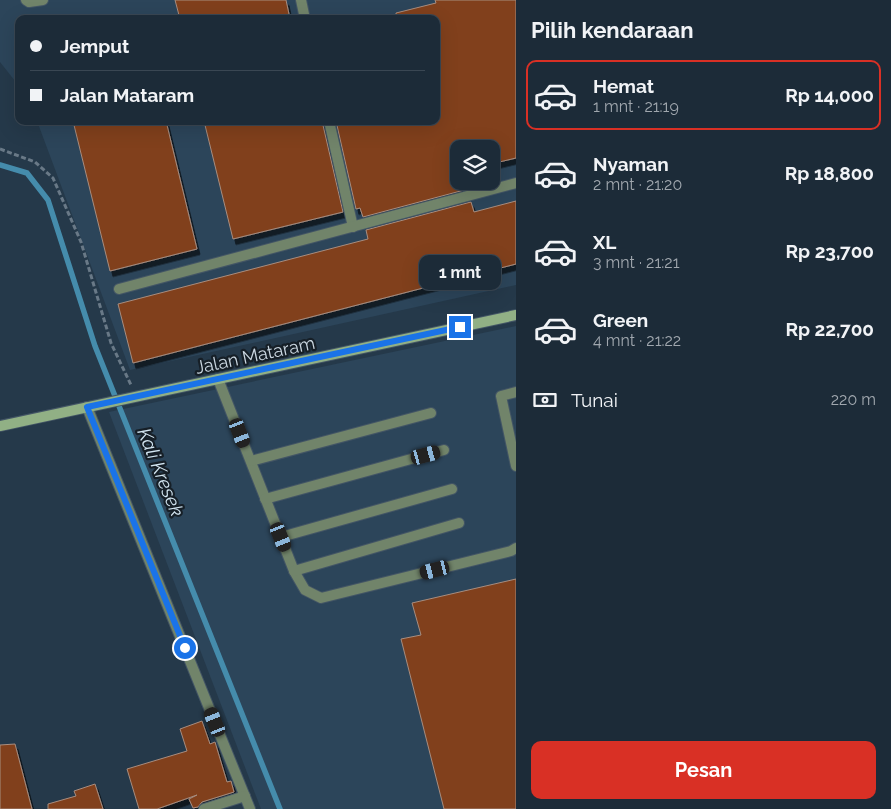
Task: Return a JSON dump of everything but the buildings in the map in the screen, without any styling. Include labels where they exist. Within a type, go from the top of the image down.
[{"type":"main road","name":"Jalan Mataram","points":[[0,426],[516,315]]},
{"type":"street","points":[[26,0],[29,2],[43,0]]},
{"type":"street","points":[[301,0],[304,15]]},
{"type":"street","points":[[330,125],[353,227]]},
{"type":"street","points":[[119,289],[516,183]]},
{"type":"street","points":[[218,379],[294,571],[305,590],[321,598],[511,551],[516,548]]},
{"type":"street","points":[[516,392],[501,396],[516,466]]},
{"type":"street","points":[[90,406],[250,809]]},
{"type":"street","points":[[251,462],[431,413]]},
{"type":"street","points":[[266,499],[444,450]]},
{"type":"street","points":[[281,537],[452,489]]},
{"type":"street","points":[[294,571],[459,523]]},
{"type":"street","points":[[204,809],[245,796]]},
{"type":"path","points":[[0,150],[35,162],[53,178],[81,242],[111,343],[134,397]]},
{"type":"shaded area","points":[[0,0],[516,0],[516,285],[130,370],[38,125],[440,125],[440,15],[15,15],[15,81],[0,62]]},
{"type":"shaded area","points":[[516,326],[516,809],[261,809],[109,412]]},
{"type":"waterway","name":"Kali Kresek","points":[[0,165],[27,173],[48,200],[95,346],[280,809]]},
{"type":"route","points":[[185,648],[87,407],[460,327]]}]
